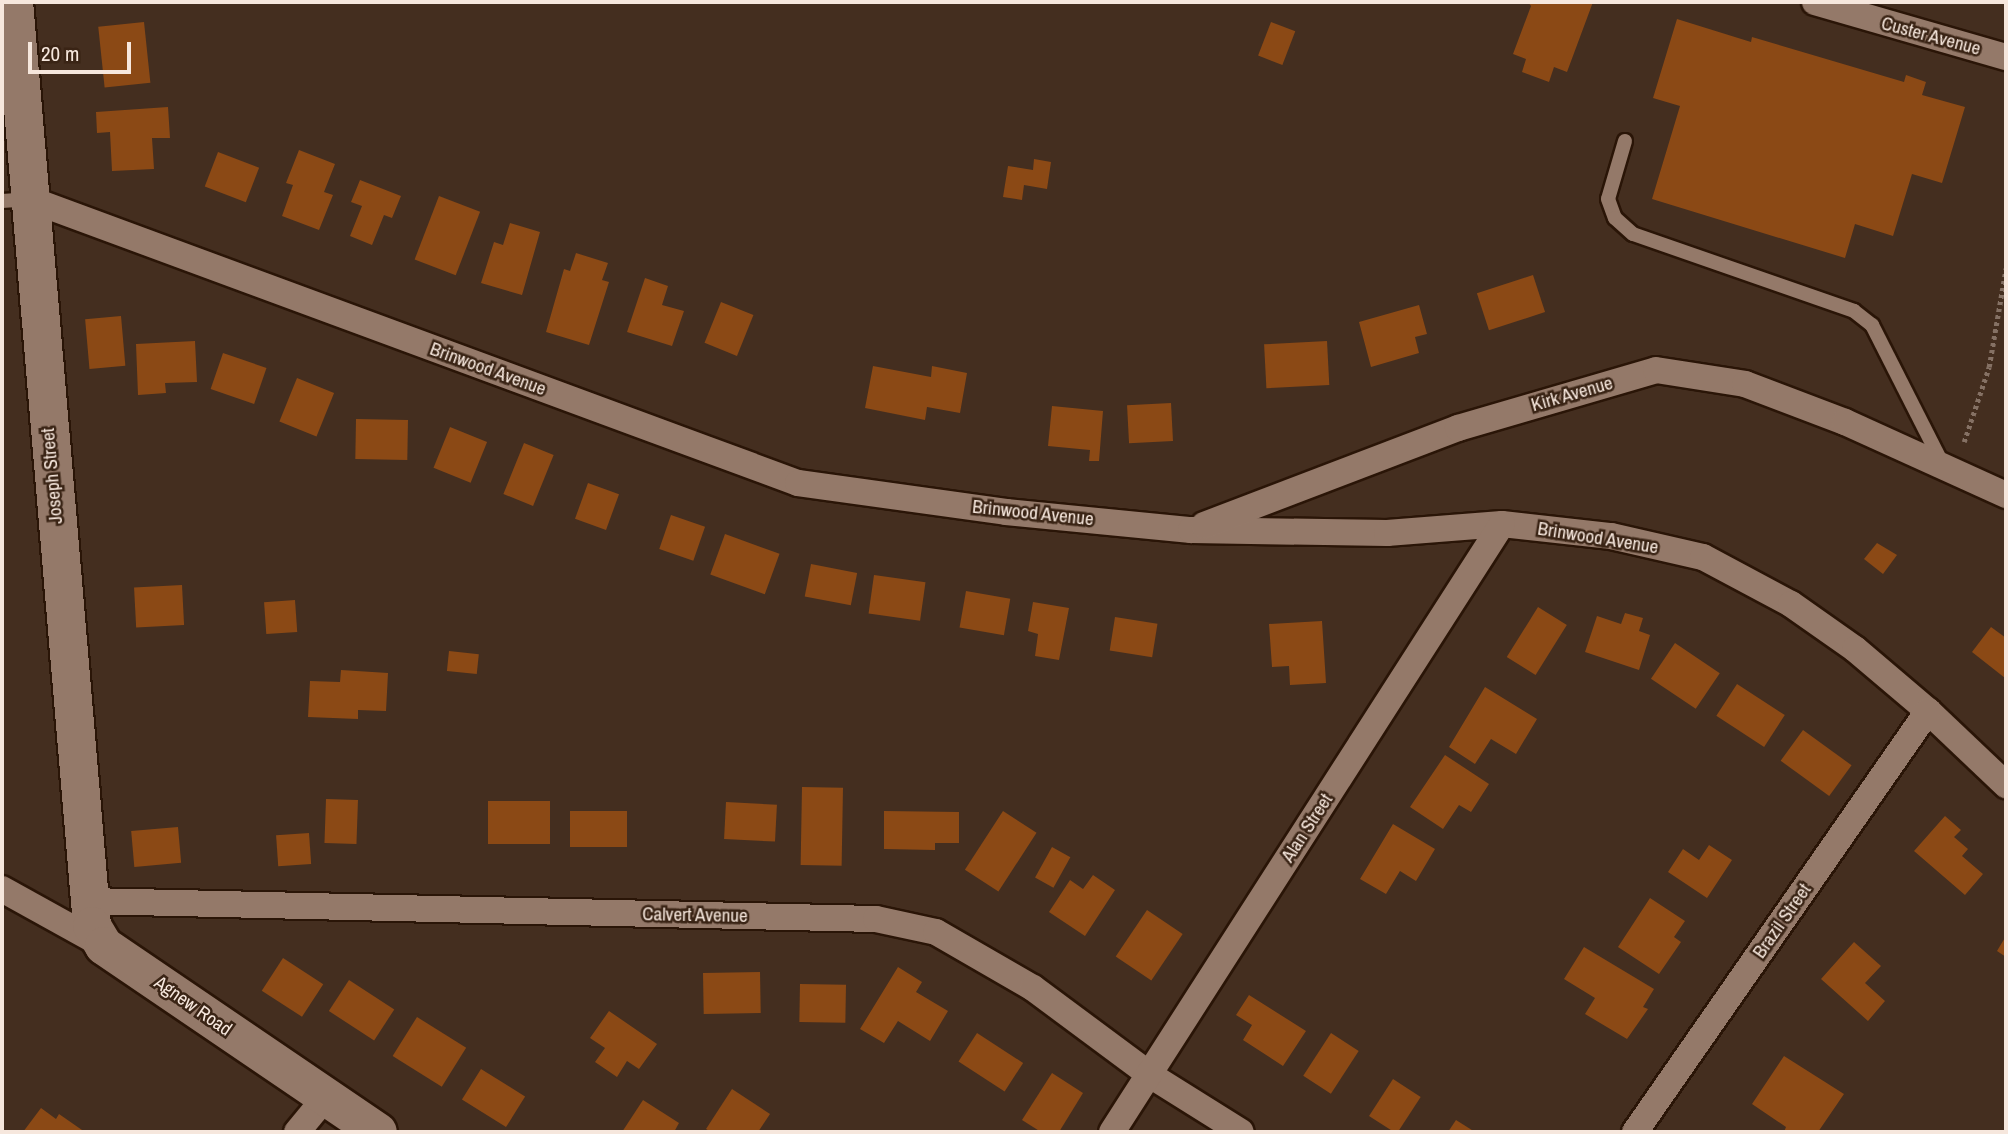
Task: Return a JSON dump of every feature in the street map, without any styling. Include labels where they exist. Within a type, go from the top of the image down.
[{"type":"street","name":"Joseph Street","points":[[14,2],[16,200],[88,901],[92,926],[104,946]]},
{"type":"street","name":"Custer Avenue","points":[[1815,2],[2006,57]]},
{"type":"street","name":"Brinwood Avenue","points":[[16,200],[798,483],[1006,512],[1191,530],[1387,533],[1502,524],[1611,536],[1703,556],[1791,604],[1855,649],[1928,710],[2006,785]]},
{"type":"street","name":"Kirk Avenue","points":[[1191,530],[1458,428],[1656,370],[1745,384],[1845,422],[2006,495]]},
{"type":"street","name":"Alan Street","points":[[1112,1132],[1502,524]]},
{"type":"street","name":"Brazil Street","points":[[1635,1132],[1928,710]]},
{"type":"street","name":"Agnew Road","points":[[2,889],[104,946],[378,1132]]},
{"type":"street","name":"Calvert Avenue","points":[[88,901],[876,919],[936,932],[1034,989],[1150,1075],[1241,1132]]},
{"type":"street","points":[[297,1132],[325,1098]]},
{"type":"lane","points":[[1625,141],[1608,198],[1615,218],[1633,234],[1854,311],[1872,325],[1949,471]]},
{"type":"path","points":[[1949,471],[1989,367],[2006,268]]},
{"type":"building","points":[[1528,2],[1593,2],[1567,72],[1554,67],[1549,82],[1522,72],[1526,59],[1513,54],[1531,6]]},
{"type":"building","points":[[1677,19],[1751,42],[1752,37],[1904,82],[1906,75],[1926,82],[1922,95],[1965,107],[1942,183],[1912,174],[1893,236],[1855,224],[1845,258],[1652,199],[1680,106],[1653,98]]},
{"type":"building","points":[[144,22],[150,83],[105,87],[98,27]]},
{"type":"building","points":[[1271,22],[1295,31],[1282,65],[1258,56]]},
{"type":"building","points":[[168,107],[170,138],[152,138],[154,169],[112,171],[110,132],[97,133],[96,112]]},
{"type":"building","points":[[299,150],[335,164],[324,192],[333,195],[319,230],[282,216],[293,185],[286,183]]},
{"type":"building","points":[[218,152],[259,168],[246,202],[205,187]]},
{"type":"building","points":[[1034,159],[1051,162],[1047,189],[1024,185],[1022,200],[1003,197],[1008,166],[1033,170]]},
{"type":"building","points":[[360,180],[401,196],[392,218],[384,215],[372,245],[350,236],[362,206],[351,202]]},
{"type":"building","points":[[439,196],[480,212],[456,275],[415,259]]},
{"type":"building","points":[[510,223],[540,232],[522,295],[481,283],[494,242],[503,245]]},
{"type":"building","points":[[576,253],[608,263],[602,280],[609,282],[589,345],[546,332],[564,269],[570,271]]},
{"type":"building","points":[[1533,275],[1545,312],[1489,330],[1477,293]]},
{"type":"building","points":[[645,278],[668,286],[662,305],[684,311],[672,346],[627,332]]},
{"type":"building","points":[[721,302],[753,315],[737,356],[705,343]]},
{"type":"building","points":[[1419,305],[1427,334],[1415,337],[1419,353],[1371,367],[1359,322]]},
{"type":"building","points":[[121,316],[125,366],[89,369],[85,319]]},
{"type":"building","points":[[195,341],[197,382],[165,383],[166,393],[138,395],[136,344]]},
{"type":"building","points":[[1327,341],[1329,385],[1266,388],[1264,344]]},
{"type":"building","points":[[223,353],[266,368],[254,404],[211,389]]},
{"type":"building","points":[[873,366],[931,377],[932,366],[967,373],[960,413],[927,407],[925,420],[865,408]]},
{"type":"building","points":[[297,378],[334,393],[316,437],[279,422]]},
{"type":"building","points":[[1171,403],[1173,441],[1129,443],[1127,405]]},
{"type":"building","points":[[1052,406],[1103,411],[1099,461],[1089,461],[1090,450],[1048,446]]},
{"type":"building","points":[[356,419],[408,420],[407,460],[355,459]]},
{"type":"building","points":[[450,427],[487,442],[471,483],[434,468]]},
{"type":"building","points":[[524,443],[554,455],[533,506],[503,494]]},
{"type":"building","points":[[588,483],[619,494],[606,530],[575,519]]},
{"type":"building","points":[[671,515],[705,527],[693,561],[659,549]]},
{"type":"building","points":[[725,534],[780,554],[765,594],[710,574]]},
{"type":"building","points":[[1877,543],[1897,555],[1883,574],[1864,559]]},
{"type":"building","points":[[811,564],[857,573],[851,605],[805,596]]},
{"type":"building","points":[[874,575],[925,582],[920,621],[869,614]]},
{"type":"building","points":[[182,585],[184,625],[136,627],[134,588]]},
{"type":"building","points":[[966,591],[1010,599],[1004,635],[960,627]]},
{"type":"building","points":[[295,600],[297,632],[266,634],[264,602]]},
{"type":"building","points":[[1033,602],[1069,608],[1059,660],[1035,656],[1038,634],[1028,631]]},
{"type":"building","points":[[1538,607],[1567,625],[1536,675],[1507,657]]},
{"type":"building","points":[[1625,613],[1643,618],[1639,631],[1650,635],[1639,670],[1585,652],[1597,616],[1621,624]]},
{"type":"building","points":[[1115,617],[1157,624],[1152,657],[1110,651]]},
{"type":"building","points":[[1322,621],[1326,683],[1290,685],[1289,666],[1272,667],[1269,624]]},
{"type":"building","points":[[1991,627],[2006,638],[2005,678],[1972,652]]},
{"type":"building","points":[[1675,643],[1720,673],[1696,709],[1651,679]]},
{"type":"building","points":[[449,651],[479,654],[477,674],[447,671]]},
{"type":"building","points":[[341,670],[388,673],[386,711],[358,710],[358,719],[308,717],[310,681],[340,682]]},
{"type":"building","points":[[1737,684],[1785,715],[1764,747],[1716,716]]},
{"type":"building","points":[[1485,687],[1537,719],[1516,754],[1491,739],[1475,764],[1449,747]]},
{"type":"building","points":[[1803,730],[1852,765],[1829,796],[1781,761]]},
{"type":"building","points":[[1445,755],[1489,784],[1471,812],[1459,805],[1443,829],[1410,807]]},
{"type":"building","points":[[802,787],[843,788],[842,866],[801,865]]},
{"type":"building","points":[[326,799],[358,800],[356,844],[324,843]]},
{"type":"building","points":[[488,801],[550,801],[550,844],[488,844]]},
{"type":"building","points":[[726,802],[777,805],[775,842],[724,839]]},
{"type":"building","points":[[570,811],[627,811],[627,847],[570,847]]},
{"type":"building","points":[[884,811],[959,812],[959,843],[935,843],[935,850],[884,849]]},
{"type":"building","points":[[1003,811],[1037,833],[998,891],[965,870]]},
{"type":"building","points":[[1945,816],[1961,830],[1954,837],[1968,849],[1962,856],[1983,874],[1965,895],[1914,851]]},
{"type":"building","points":[[1393,824],[1435,849],[1416,881],[1400,871],[1386,894],[1360,879]]},
{"type":"building","points":[[178,827],[181,863],[134,867],[131,831]]},
{"type":"building","points":[[309,833],[311,864],[278,866],[276,835]]},
{"type":"building","points":[[1709,845],[1732,860],[1707,898],[1668,872],[1683,849],[1699,860]]},
{"type":"building","points":[[1052,847],[1070,857],[1053,888],[1035,878]]},
{"type":"building","points":[[1093,875],[1115,890],[1085,936],[1049,912],[1070,880],[1083,889]]},
{"type":"building","points":[[1650,898],[1685,921],[1674,937],[1681,942],[1659,974],[1618,947]]},
{"type":"building","points":[[1147,910],[1183,934],[1151,980],[1116,956]]},
{"type":"building","points":[[2006,936],[2006,957],[1997,951]]},
{"type":"building","points":[[1854,942],[1881,966],[1865,983],[1885,1001],[1868,1021],[1821,979]]},
{"type":"building","points":[[1584,947],[1654,989],[1643,1007],[1648,1009],[1627,1039],[1585,1014],[1595,998],[1564,979]]},
{"type":"building","points":[[283,958],[323,984],[302,1017],[262,991]]},
{"type":"building","points":[[898,967],[922,982],[916,992],[948,1011],[930,1041],[898,1021],[884,1043],[860,1029]]},
{"type":"building","points":[[760,972],[761,1013],[704,1014],[703,973]]},
{"type":"building","points":[[349,980],[394,1009],[374,1040],[329,1011]]},
{"type":"building","points":[[800,984],[846,985],[845,1023],[799,1022]]},
{"type":"building","points":[[1249,995],[1306,1031],[1283,1066],[1243,1040],[1252,1025],[1236,1015]]},
{"type":"building","points":[[609,1011],[657,1044],[639,1069],[627,1061],[617,1077],[595,1062],[605,1048],[590,1038]]},
{"type":"building","points":[[417,1017],[466,1048],[442,1087],[393,1056]]},
{"type":"building","points":[[977,1033],[1023,1063],[1005,1091],[958,1062]]},
{"type":"building","points":[[1331,1033],[1359,1051],[1331,1094],[1303,1076]]},
{"type":"building","points":[[1784,1056],[1844,1094],[1818,1132],[1784,1132],[1786,1127],[1752,1104]]},
{"type":"building","points":[[481,1069],[525,1097],[506,1127],[462,1100]]},
{"type":"building","points":[[1052,1073],[1083,1093],[1059,1132],[1041,1132],[1022,1120]]},
{"type":"building","points":[[1393,1079],[1421,1097],[1398,1132],[1369,1116]]},
{"type":"building","points":[[732,1089],[770,1114],[758,1132],[711,1132],[706,1129]]},
{"type":"building","points":[[643,1100],[679,1123],[674,1132],[622,1132]]},
{"type":"building","points":[[41,1108],[56,1119],[59,1114],[82,1130],[23,1132]]},
{"type":"building","points":[[1456,1120],[1475,1132],[1448,1132]]}]
